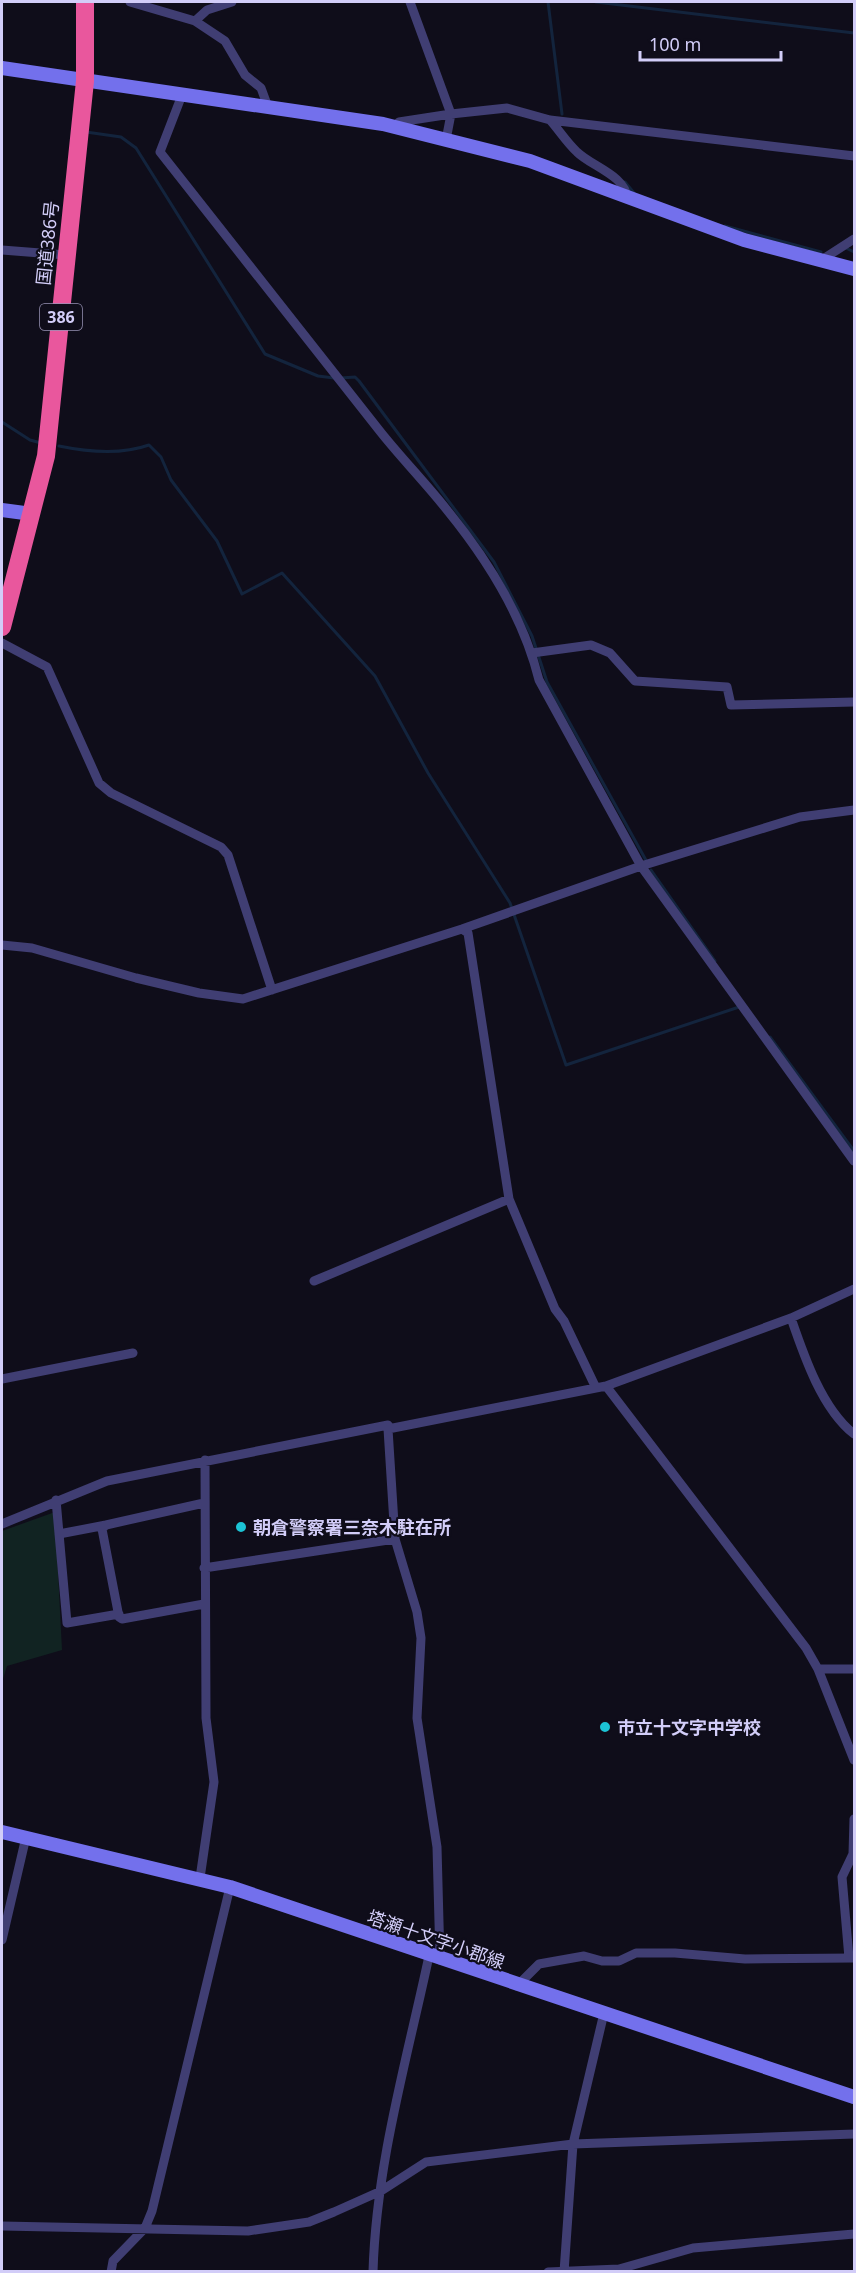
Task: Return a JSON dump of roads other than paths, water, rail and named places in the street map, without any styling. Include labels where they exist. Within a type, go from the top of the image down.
[{"type":"highway","name":"国道386号","points":[[2,627],[46,456],[84,81],[85,2]]},
{"type":"street","points":[[130,2],[195,21],[225,41],[245,75],[261,88],[268,107]]},
{"type":"street","points":[[195,21],[207,10],[232,2]]},
{"type":"street","points":[[410,2],[451,114],[446,140]]},
{"type":"street","points":[[2,68],[394,127],[530,161],[744,240],[855,269]]},
{"type":"street","points":[[182,95],[160,152],[400,456],[459,525],[511,608],[532,653],[539,680],[641,866],[855,1161]]},
{"type":"street","points":[[394,127],[399,122],[507,108],[550,120],[855,156]]},
{"type":"street","points":[[550,120],[577,153],[620,182],[626,191],[627,198]]},
{"type":"street","points":[[823,259],[855,239]]},
{"type":"street","points":[[2,250],[66,255]]},
{"type":"street","points":[[2,510],[32,514]]},
{"type":"street","points":[[2,643],[47,667],[99,783],[111,793],[221,847],[228,855],[272,990]]},
{"type":"street","points":[[532,653],[591,645],[610,654],[635,681],[727,687],[731,705],[855,702]]},
{"type":"street","points":[[2,945],[32,948],[199,993],[243,999],[462,929],[641,866],[800,817],[855,810]]},
{"type":"street","points":[[462,929],[468,933],[509,1199],[555,1309],[601,1387],[818,1669],[855,1760]]},
{"type":"street","points":[[314,1281],[509,1199]]},
{"type":"street","points":[[388,1429],[601,1387],[791,1318],[855,1289]]},
{"type":"street","points":[[791,1318],[805,1361],[818,1386],[845,1427],[855,1434]]},
{"type":"street","points":[[2,1379],[133,1353]]},
{"type":"street","points":[[2,1524],[107,1481],[388,1425],[395,1539],[417,1612],[421,1638],[417,1718],[437,1847],[434,1958],[381,2191],[373,2271]]},
{"type":"street","points":[[200,1878],[214,1782],[206,1718],[205,1461]]},
{"type":"street","points":[[56,1501],[67,1623],[119,1614]]},
{"type":"street","points":[[59,1534],[204,1503]]},
{"type":"street","points":[[106,1525],[102,1529],[119,1614],[122,1619],[204,1604]]},
{"type":"street","points":[[204,1568],[395,1539]]},
{"type":"street","points":[[818,1669],[855,1669]]},
{"type":"street","points":[[517,1986],[539,1964],[584,1956],[602,1961],[619,1961],[636,1953],[675,1953],[735,1959],[852,1958],[842,1877],[853,1854],[855,1819]]},
{"type":"street","name":"塔瀬十文字小郡線","points":[[2,1832],[230,1887],[517,1986],[855,2097]]},
{"type":"street","points":[[2,1941],[26,1837]]},
{"type":"street","points":[[111,2271],[113,2261],[145,2228],[152,2211],[230,1887]]},
{"type":"street","points":[[564,2271],[573,2144],[604,2013]]},
{"type":"street","points":[[2,2226],[248,2231],[309,2222],[381,2191],[426,2162],[573,2144],[855,2134]]},
{"type":"street","points":[[548,2271],[619,2269],[693,2248],[855,2234]]},
{"type":"waterway","points":[[548,2],[562,114]]},
{"type":"waterway","points":[[596,2],[854,33]]},
{"type":"waterway","points":[[86,132],[121,137],[136,148],[265,354],[318,376],[334,378]]},
{"type":"waterway","points":[[625,182],[634,193]]},
{"type":"waterway","points":[[725,226],[821,252]]},
{"type":"waterway","points":[[846,248],[854,252]]},
{"type":"waterway","points":[[341,378],[355,377],[359,381],[494,562],[532,636],[547,682],[647,862]]},
{"type":"waterway","points":[[2,422],[30,440],[41,443]]},
{"type":"waterway","points":[[59,446],[104,451],[127,450],[149,445],[161,457],[171,480],[217,541],[242,594],[282,573],[375,676],[428,773],[510,903],[566,1065],[742,1006]]},
{"type":"waterway","points":[[651,870],[715,961]]},
{"type":"waterway","points":[[770,1037],[854,1151]]},
{"type":"place","name":"朝倉警察署三奈木駐在所","points":[[241,1527]]},
{"type":"place","name":"市立十文字中学校","points":[[605,1727]]}]
